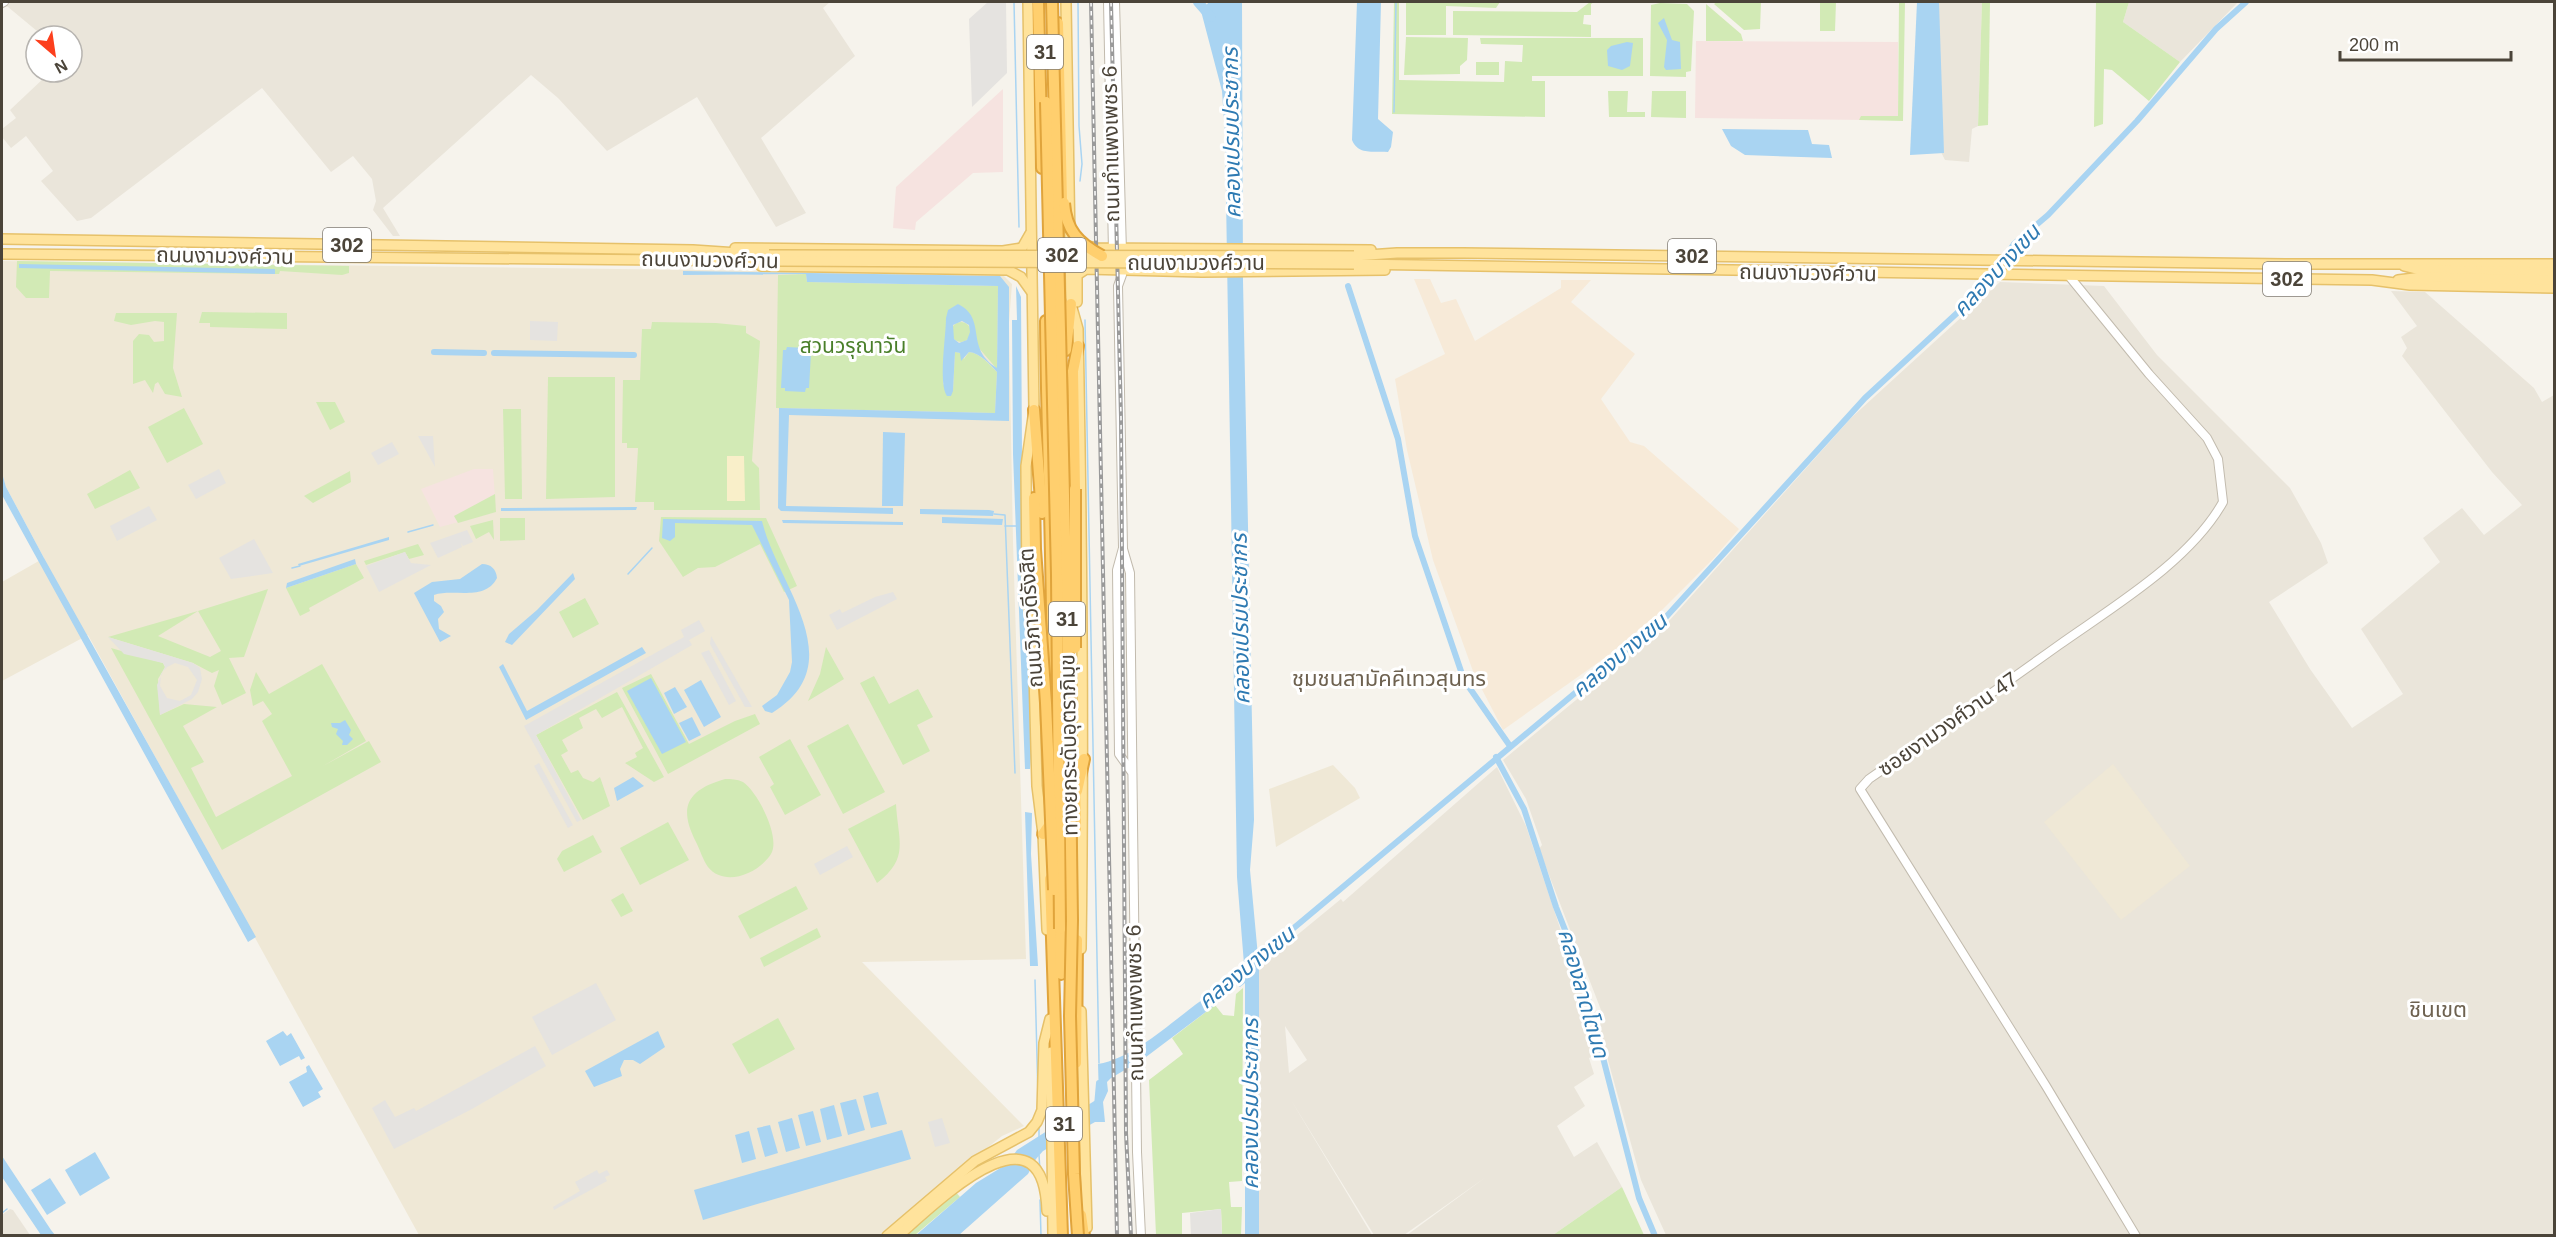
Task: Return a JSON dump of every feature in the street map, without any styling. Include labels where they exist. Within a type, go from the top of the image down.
[{"type":"highway","name":"ถนนวิภาวดีรังสิต","points":[[1038,2],[1046,276],[1047,462],[1052,576],[1050,609],[1053,701],[1050,824],[1055,1115],[1061,1234]]},
{"type":"highway","name":"ทางยกระดับอุตราภิมุข","points":[[1044,2],[1057,575],[1061,1234]]},
{"type":"highway","name":"ถนนวิภาวดีรังสิต","points":[[1054,2],[1066,350],[1062,604],[1076,798],[1083,1236]]},
{"type":"highway","points":[[1054,2],[1065,214],[1074,237],[1081,244],[1102,256]]},
{"type":"highway","name":"ทางยกระดับอุตราภิมุข","points":[[1054,2],[1072,920],[1070,1016],[1074,1174],[1083,1236]]},
{"type":"highway","points":[[1066,350],[1071,304]]},
{"type":"highway","points":[[1072,920],[1075,877],[1073,371],[1078,346]]},
{"type":"highway","points":[[1034,410],[1045,575],[1050,609]]},
{"type":"highway","points":[[1037,444],[1034,475],[1035,549],[1046,703],[1052,869],[1060,929]]},
{"type":"highway","points":[[1076,798],[1084,759]]},
{"type":"highway","points":[[1043,834],[1050,824]]},
{"type":"main road","name":"ถนนวิภาวดีรังสิต","points":[[1028,2],[1034,410],[1026,466],[1027,590],[1037,708],[1037,786],[1043,834],[1055,1115]]},
{"type":"main road","name":"ถนนวิภาวดีรังสิต","points":[[1066,2],[1071,304],[1078,329],[1084,759],[1080,1100]]},
{"type":"main road","points":[[1066,22],[1071,60],[1075,229],[1078,237],[1089,246],[1263,248],[1397,253]]},
{"type":"main road","points":[[693,255],[746,248],[1003,250],[1022,248],[1030,232]]},
{"type":"main road","name":"ถนนงามวงศ์วาน","points":[[2,239],[770,258],[1354,260],[1397,253],[2554,264]]},
{"type":"main road","points":[[1156,247],[1143,252],[1143,265],[1156,270]]},
{"type":"main road","points":[[1003,250],[1014,258],[1014,264],[1008,270]]},
{"type":"main road","name":"ถนนงามวงศ์วาน","points":[[2,254],[693,255]]},
{"type":"main road","points":[[693,255],[745,266],[1008,270],[1021,276],[1032,293]]},
{"type":"main road","name":"ถนนงามวงศ์วาน","points":[[770,258],[1102,256],[1354,260],[1411,267],[2391,281],[2456,274],[2554,272]]},
{"type":"main road","name":"ถนนงามวงศ์วาน","points":[[2391,263],[2420,270],[2456,274],[2554,280]]},
{"type":"main road","points":[[1078,329],[1077,275],[1086,269],[1357,272],[1411,267]]},
{"type":"main road","name":"ถนนงามวงศ์วาน","points":[[2391,281],[2410,285],[2554,288]]},
{"type":"main road","points":[[887,1236],[975,1161],[1029,1132],[1037,1122],[1042,1110],[1044,1043],[1050,1019]]},
{"type":"main road","name":"ถนนวิภาวดีรังสิต","points":[[1080,1133],[1083,1236]]},
{"type":"main road","points":[[898,1236],[951,1190],[983,1168],[1002,1160],[1017,1159],[1032,1165],[1041,1174],[1047,1201],[1048,1236]]},
{"type":"street","name":"ถนนกำแพงเพชร 6","points":[[1108,2],[1118,269],[1123,548],[1130,573],[1135,1042],[1141,1236]]},
{"type":"street","name":"ถนนกำแพงเพชร 6","points":[[1115,2],[1117,247]]},
{"type":"street","name":"ซอยงามวงศ์วาน 47","points":[[2069,276],[2149,374],[2207,438],[2218,459],[2223,502],[2191,545],[2146,581],[1869,779],[1860,789],[2046,1086],[2136,1236]]},
{"type":"street","name":"ถนนกำแพงเพชร 6","points":[[1123,548],[1117,570],[1119,754],[1131,771]]},
{"type":"shaded area","points":[[2,2],[830,2],[823,8],[855,56],[761,138],[806,213],[776,227],[697,97],[607,151],[558,98],[531,75],[383,208],[400,236],[393,236],[373,210],[376,201],[372,179],[353,156],[331,172],[262,88],[91,218],[77,221],[41,181],[53,171],[26,136],[11,148],[2,137],[2,129],[16,118],[10,110],[38,84],[84,84],[84,24],[29,24]]},
{"type":"shaded area","points":[[988,2],[1006,2],[1007,73],[972,107],[969,19]]},
{"type":"shaded area","points":[[1938,2],[1982,2],[1978,126],[1972,129],[1969,162],[1945,160],[1940,150]]},
{"type":"shaded area","points":[[2129,2],[2238,2],[2180,62],[2123,22]]},
{"type":"shaded area","points":[[1696,41],[1898,42],[1898,116],[1866,116],[1866,120],[1695,118]]},
{"type":"shaded area","points":[[1003,89],[1003,172],[973,173],[916,222],[915,230],[893,228],[896,187]]},
{"type":"shaded area","points":[[2,261],[1002,274],[1012,284],[1009,323],[1013,542],[1026,959],[862,962],[1024,1126],[1002,1136],[879,1235],[419,1235],[88,635],[2,681],[2,582],[44,558],[6,487],[2,473]]},
{"type":"shaded area","points":[[1414,279],[1430,279],[1441,303],[1456,299],[1475,341],[1561,288],[1561,280],[1591,280],[1571,302],[1635,354],[1601,399],[1630,442],[1644,446],[1739,529],[1713,559],[1657,615],[1606,657],[1503,730],[1474,674],[1433,560],[1407,450],[1395,379],[1445,354]]},
{"type":"shaded area","name":"ชินเขต","points":[[2000,282],[2104,286],[2157,355],[2290,488],[2321,543],[2328,563],[2269,602],[2310,669],[2352,728],[2403,694],[2361,629],[2440,562],[2423,538],[2462,508],[2484,535],[2522,505],[2492,472],[2402,356],[2407,348],[2401,337],[2417,326],[2391,291],[2425,292],[2534,388],[2542,402],[2554,395],[2554,1235],[1666,1235],[1641,1180],[1595,1013],[1601,1010],[1539,849],[1542,845],[1526,799],[1503,760],[1660,631],[1851,418]]},
{"type":"shaded area","points":[[530,321],[558,322],[557,341],[530,340]]},
{"type":"shaded area","points":[[418,436],[433,436],[435,467]]},
{"type":"shaded area","points":[[392,442],[399,454],[378,465],[371,453]]},
{"type":"shaded area","points":[[219,469],[226,483],[196,499],[188,485]]},
{"type":"shaded area","points":[[474,469],[493,469],[496,512],[440,527],[421,489]]},
{"type":"shaded area","points":[[149,506],[157,520],[117,541],[110,526]]},
{"type":"shaded area","points":[[467,530],[473,542],[463,546],[461,543],[462,547],[438,558],[430,543]]},
{"type":"shaded area","points":[[254,539],[273,573],[231,579],[219,558]]},
{"type":"shaded area","points":[[405,552],[411,563],[431,565],[379,592],[366,566]]},
{"type":"shaded area","points":[[893,592],[897,599],[837,630],[829,615],[840,609],[842,613],[875,597]]},
{"type":"shaded area","points":[[699,620],[705,631],[689,640],[692,645],[536,735],[581,820],[577,822],[524,726],[684,637],[681,630]]},
{"type":"shaded area","points":[[711,636],[752,707],[745,707],[710,644]]},
{"type":"shaded area","points":[[108,637],[193,663],[200,668],[202,679],[198,692],[192,699],[160,715],[157,685],[161,676],[160,686],[167,698],[180,701],[191,695],[197,680],[188,667],[175,663],[163,672],[165,667],[163,663],[124,654]]},
{"type":"shaded area","points":[[709,650],[736,701],[729,705],[701,653]]},
{"type":"shaded area","points":[[539,763],[573,825],[568,828],[534,766]]},
{"type":"shaded area","points":[[2113,764],[2190,866],[2121,920],[2044,822]]},
{"type":"shaded area","points":[[1333,765],[1355,788],[1360,798],[1276,847],[1269,789]]},
{"type":"shaded area","points":[[1497,767],[1526,826],[1591,1021],[1598,1054],[1589,1058],[1594,1074],[1574,1087],[1585,1106],[1557,1126],[1574,1157],[1597,1142],[1622,1187],[1553,1235],[1407,1235],[1486,1177],[1404,1235],[1374,1235],[1291,1100],[1372,1235],[1259,1235],[1257,962],[1285,945],[1341,899],[1343,902]],"holes":[[[1285,1026],[1307,1060],[1289,1073]]]},
{"type":"shaded area","points":[[847,846],[853,857],[820,875],[814,864]]},
{"type":"shaded area","points":[[596,983],[616,1020],[552,1055],[532,1017]]},
{"type":"shaded area","points":[[535,1046],[546,1066],[472,1109],[394,1149],[372,1108],[385,1100],[395,1117],[414,1108],[416,1111]]},
{"type":"shaded area","points":[[942,1118],[950,1143],[935,1147],[928,1122]]},
{"type":"shaded area","points":[[597,1170],[599,1174],[607,1170],[610,1175],[605,1177],[607,1181],[554,1210],[553,1207],[580,1191],[575,1182]]},
{"type":"shaded area","points":[[10,1209],[30,1235],[2,1235],[2,1215]]},
{"type":"shaded area","points":[[1221,1209],[1222,1235],[1191,1235],[1190,1213]]},
{"type":"green space","points":[[1394,2],[1399,2],[1399,80],[1504,82],[1505,61],[1522,62],[1523,45],[1481,44],[1480,38],[1643,38],[1643,76],[1532,76],[1532,81],[1545,81],[1545,117],[1392,114]]},
{"type":"green space","points":[[1406,2],[1500,2],[1496,8],[1446,6],[1446,35],[1406,35]]},
{"type":"green space","points":[[1590,2],[1594,2],[1591,4],[1591,15],[1584,15],[1583,24],[1591,25],[1591,37],[1453,35],[1453,11],[1577,12]]},
{"type":"green space","points":[[1717,2],[1761,2],[1760,29],[1744,30],[1714,4]]},
{"type":"green space","points":[[1820,2],[1836,2],[1835,31],[1820,31]]},
{"type":"green space","points":[[1899,2],[1905,2],[1903,121],[1859,120],[1861,116],[1898,116]]},
{"type":"green space","points":[[1982,2],[1990,2],[1988,125],[1978,126]]},
{"type":"green space","points":[[2096,2],[2129,2],[2123,22],[2180,62],[2149,101],[2112,70],[2104,69],[2103,124],[2094,127]]},
{"type":"green space","points":[[1687,4],[1694,11],[1691,71],[1686,72],[1686,77],[1650,76],[1651,5]]},
{"type":"green space","points":[[1706,4],[1741,34],[1743,41],[1706,41]]},
{"type":"green space","points":[[1406,37],[1468,38],[1467,60],[1460,66],[1460,74],[1404,75]]},
{"type":"green space","points":[[1476,62],[1499,62],[1499,75],[1476,75]]},
{"type":"green space","points":[[1608,91],[1628,91],[1627,112],[1645,112],[1645,117],[1609,117]]},
{"type":"green space","points":[[1652,91],[1686,91],[1686,118],[1651,117]]},
{"type":"green space","points":[[17,261],[349,266],[349,273],[342,275],[280,271],[279,274],[50,271],[49,298],[26,298],[16,287]]},
{"type":"green space","name":"สวนวรุณาวัน","points":[[806,274],[807,282],[998,286],[997,369],[978,347],[975,332],[958,304],[947,343],[943,384],[953,391],[955,352],[960,353],[964,359],[969,352],[977,354],[997,372],[995,413],[776,408],[778,275]]},
{"type":"green space","points":[[202,312],[287,313],[287,329],[210,327],[210,323],[199,323]]},
{"type":"green space","points":[[116,313],[177,313],[173,368],[182,397],[165,394],[158,382],[155,384],[153,393],[145,380],[133,384],[133,341],[139,334],[149,335],[154,342],[164,341],[164,322],[155,321],[131,325],[114,321]]},
{"type":"green space","points":[[652,322],[746,326],[746,333],[760,341],[752,461],[759,468],[760,510],[654,510],[654,502],[635,502],[638,448],[627,448],[627,443],[622,443],[623,380],[640,380],[642,329],[651,329]]},
{"type":"green space","points":[[961,322],[968,325],[971,332],[968,339],[961,342],[954,339],[951,332],[954,325]]},
{"type":"green space","points":[[548,377],[615,377],[615,497],[546,499]]},
{"type":"green space","points":[[316,402],[335,402],[345,422],[330,430]]},
{"type":"green space","points":[[184,408],[203,444],[167,463],[148,427]]},
{"type":"green space","points":[[503,409],[521,409],[522,499],[505,499]]},
{"type":"green space","points":[[130,470],[140,488],[95,509],[87,494]]},
{"type":"green space","points":[[350,471],[351,482],[313,503],[304,496]]},
{"type":"green space","points":[[495,494],[496,512],[458,523],[454,516]]},
{"type":"green space","points":[[661,517],[766,518],[797,586],[784,592],[760,544],[715,567],[698,568],[683,577],[659,541]]},
{"type":"green space","points":[[500,518],[525,518],[525,540],[500,541]]},
{"type":"green space","points":[[493,520],[494,540],[489,532],[476,539],[470,526]]},
{"type":"green space","points":[[418,544],[424,555],[409,559],[405,552],[366,565],[364,561]]},
{"type":"green space","points":[[356,564],[364,578],[309,608],[310,611],[300,616],[286,588]]},
{"type":"green space","points":[[268,589],[244,657],[229,658],[246,693],[222,705],[214,686],[219,670],[212,673],[193,663],[108,637]],"holes":[[[198,611],[221,651],[210,657],[158,636]]]},
{"type":"green space","points":[[585,598],[599,624],[573,638],[559,612]]},
{"type":"green space","points":[[826,647],[844,679],[808,701],[820,674]]},
{"type":"green space","points":[[111,648],[163,663],[165,667],[158,679],[160,715],[184,704],[217,707],[183,726],[204,762],[191,768],[216,817],[292,776],[262,721],[272,714],[263,701],[253,706],[250,690],[256,672],[269,694],[322,664],[366,741],[323,766],[369,741],[381,762],[222,850]]},
{"type":"green space","points":[[651,674],[689,744],[735,721],[755,714],[760,724],[668,774],[622,688]]},
{"type":"green space","points":[[874,676],[889,704],[918,689],[933,717],[917,725],[930,751],[903,765],[860,683]]},
{"type":"green space","points":[[617,692],[664,777],[654,782],[625,763],[637,757],[635,753],[643,748],[622,707],[602,718],[596,709],[579,718],[583,728],[562,740],[568,751],[561,755],[571,773],[578,770],[583,778],[593,782],[600,777],[610,806],[583,820],[536,735]]},
{"type":"green space","points":[[848,724],[885,792],[843,814],[807,746]]},
{"type":"green space","points":[[790,739],[821,795],[785,815],[770,787],[774,784],[759,757]]},
{"type":"green space","points":[[725,779],[741,781],[749,787],[761,805],[773,837],[771,854],[766,861],[741,876],[723,876],[708,867],[688,819],[687,810],[694,795],[712,783]]},
{"type":"green space","points":[[896,804],[900,839],[898,857],[887,874],[877,883],[848,829]]},
{"type":"green space","points":[[668,822],[689,860],[640,885],[620,848]]},
{"type":"green space","points":[[593,835],[602,852],[564,872],[557,859],[562,851]]},
{"type":"green space","points":[[796,886],[808,909],[750,939],[738,916]]},
{"type":"green space","points":[[623,893],[633,911],[621,917],[611,900]]},
{"type":"green space","points":[[817,928],[821,937],[764,967],[760,958]]},
{"type":"green space","points":[[1243,988],[1242,1181],[1229,1182],[1231,1207],[1242,1207],[1241,1235],[1222,1235],[1221,1209],[1182,1213],[1182,1235],[1156,1235],[1149,1080],[1183,1054],[1172,1038],[1215,1005],[1223,1015],[1234,1016],[1236,994]]},
{"type":"green space","points":[[778,1018],[795,1049],[749,1074],[732,1044]]},
{"type":"green space","points":[[1622,1187],[1644,1235],[1553,1235]]},
{"type":"green space","points":[[954,1190],[960,1197],[915,1235],[901,1236]]},
{"type":"sand","points":[[727,456],[744,456],[745,501],[727,501]]},
{"type":"water","name":"คลองเปรมประชากร","points":[[1209,2],[1242,2],[1243,281],[1254,820],[1250,870],[1259,967],[1259,1235],[1245,1235],[1245,983],[1240,987],[1237,985],[1226,990],[1218,997],[1215,1005],[1142,1060],[1111,1078],[1107,1082],[1108,1091],[1103,1102],[1105,1122],[1095,1122],[1043,1151],[1028,1174],[959,1235],[915,1236],[976,1183],[1007,1164],[1017,1150],[1099,1098],[1098,1064],[1126,1054],[1153,1038],[1202,1000],[1200,997],[1244,964],[1237,877],[1225,135],[1222,91],[1201,11]]},
{"type":"water","points":[[1357,2],[1381,2],[1378,119],[1393,132],[1388,152],[1362,150],[1352,140]]},
{"type":"water","points":[[1917,2],[1939,2],[1944,153],[1910,155]]},
{"type":"water","points":[[1664,18],[1672,40],[1680,42],[1681,69],[1666,70],[1664,67],[1667,40],[1658,23]]},
{"type":"water","points":[[1627,42],[1633,43],[1630,66],[1622,70],[1608,66],[1607,50],[1611,46]]},
{"type":"water","points":[[1722,129],[1808,130],[1812,144],[1829,145],[1832,158],[1745,155],[1731,146]]},
{"type":"water","points":[[19,264],[275,269],[275,274],[19,268]]},
{"type":"water","points":[[683,271],[1000,276],[1009,287],[1009,421],[789,415],[786,506],[893,508],[893,514],[781,511],[778,508],[779,408],[995,413],[997,372],[984,359],[969,352],[961,361],[960,353],[955,352],[951,396],[947,396],[944,390],[943,371],[946,318],[948,310],[958,304],[967,310],[972,318],[981,352],[997,368],[998,286],[807,282],[806,274],[683,275]],"holes":[[[962,321],[969,325],[970,332],[967,340],[959,343],[954,339],[953,325]]]},
{"type":"water","points":[[1016,286],[1021,297],[1023,614],[1027,615],[1032,745],[1030,769],[1025,769],[1013,454],[1012,320],[1017,320]]},
{"type":"water","points":[[787,347],[805,348],[805,352],[811,353],[809,388],[806,388],[805,392],[785,391],[785,388],[781,388],[783,350]]},
{"type":"water","points":[[883,432],[905,433],[903,506],[882,506]]},
{"type":"water","points":[[2,473],[6,487],[44,558],[256,937],[248,942],[2,495]]},
{"type":"water","points":[[637,507],[636,510],[501,511],[501,508]]},
{"type":"water","points":[[920,509],[994,511],[993,516],[920,514]]},
{"type":"water","points":[[942,517],[1003,519],[1002,525],[942,523]]},
{"type":"water","points":[[663,519],[762,521],[770,546],[803,622],[809,647],[807,671],[796,693],[772,713],[765,711],[762,706],[777,695],[790,672],[792,662],[789,600],[752,525],[675,523],[675,537],[670,541],[662,538]]},
{"type":"water","points":[[782,520],[903,522],[903,525],[783,523]]},
{"type":"water","points":[[389,537],[389,540],[299,566],[298,564]]},
{"type":"water","points":[[355,559],[356,564],[286,588],[287,583]]},
{"type":"water","points":[[482,564],[492,568],[497,578],[485,590],[434,595],[434,601],[441,606],[444,612],[438,619],[439,629],[451,636],[440,642],[414,593],[432,582],[460,579]]},
{"type":"water","points":[[573,573],[575,579],[512,645],[505,642],[509,634],[537,610]]},
{"type":"water","points":[[642,647],[646,653],[526,720],[499,667],[503,664],[527,711]]},
{"type":"water","points":[[651,678],[686,742],[662,754],[627,691]]},
{"type":"water","points":[[701,680],[721,717],[704,727],[684,690]]},
{"type":"water","points":[[675,687],[687,707],[674,714],[664,693]]},
{"type":"water","points":[[692,717],[701,735],[689,741],[679,723]]},
{"type":"water","points":[[345,720],[351,730],[349,735],[353,739],[347,745],[342,745],[343,741],[336,734],[338,729],[332,727],[331,723],[340,723]]},
{"type":"water","points":[[633,777],[644,786],[617,801],[614,788]]},
{"type":"water","points":[[1025,812],[1032,813],[1031,854],[1038,966],[1030,966]]},
{"type":"water","points":[[283,1031],[287,1036],[291,1033],[305,1058],[301,1060],[299,1056],[280,1066],[266,1041]]},
{"type":"water","points":[[658,1031],[665,1047],[640,1064],[633,1060],[624,1060],[620,1069],[622,1076],[594,1087],[585,1071]]},
{"type":"water","points":[[309,1065],[323,1089],[318,1092],[321,1097],[303,1107],[289,1082],[307,1072],[306,1067]]},
{"type":"water","points":[[878,1092],[887,1124],[871,1128],[863,1096]]},
{"type":"water","points":[[856,1099],[865,1130],[848,1135],[840,1103]]},
{"type":"water","points":[[834,1105],[842,1136],[827,1140],[820,1109]]},
{"type":"water","points":[[813,1111],[821,1142],[806,1146],[798,1115]]},
{"type":"water","points":[[792,1118],[800,1148],[786,1152],[778,1122]]},
{"type":"water","points":[[770,1125],[778,1153],[765,1157],[757,1128]]},
{"type":"water","points":[[902,1130],[911,1159],[703,1220],[694,1190]]},
{"type":"water","points":[[749,1131],[756,1159],[742,1163],[735,1135]]},
{"type":"water","points":[[95,1152],[110,1178],[80,1196],[65,1170]]},
{"type":"water","points":[[2,1156],[55,1235],[41,1235],[2,1177]]},
{"type":"water","points":[[50,1178],[66,1203],[47,1215],[31,1190]]},
{"type":"waterway","points":[[1014,2],[1019,227]]},
{"type":"waterway","points":[[1078,2],[1079,126],[1082,164],[1080,181]]},
{"type":"waterway","points":[[1198,2],[1211,17]]},
{"type":"waterway","points":[[1394,112],[1396,2]]},
{"type":"waterway","name":"คลองบางเขน","points":[[1253,962],[1666,617],[1865,398],[1982,290],[2014,244],[2048,215],[2137,121],[2216,29],[2246,2]]},
{"type":"waterway","points":[[1348,286],[1398,439],[1415,536],[1464,680],[1510,746]]},
{"type":"waterway","points":[[1085,320],[1099,1063]]},
{"type":"waterway","points":[[434,352],[484,353]]},
{"type":"waterway","points":[[494,353],[634,355]]},
{"type":"waterway","points":[[994,514],[1005,515],[1015,773]]},
{"type":"waterway","points":[[408,532],[433,525]]},
{"type":"waterway","points":[[1005,526],[1016,526]]},
{"type":"waterway","points":[[628,574],[652,548]]},
{"type":"waterway","points":[[292,568],[300,566]]},
{"type":"waterway","name":"คลองลาดโตนด","points":[[1496,757],[1524,809],[1556,907],[1580,968],[1639,1198],[1655,1236]]},
{"type":"waterway","points":[[1035,980],[1038,1096]]},
{"type":"waterway","name":"คลองบางเขน","points":[[1097,1106],[1099,1083]]},
{"type":"waterway","points":[[1039,1128],[1039,1138]]},
{"type":"waterway","points":[[1039,1155],[1040,1171]]},
{"type":"waterway","points":[[1040,1200],[1041,1236]]},
{"type":"waterway","points":[[2,1213],[7,1209]]},
{"type":"railway","points":[[1091,2],[1117,1236]]},
{"type":"railway","points":[[1111,2],[1121,417],[1126,1133],[1131,1236]]},
{"type":"district","name":"ชุมชนสามัคคีเทวสุนทร","points":[[1389,678]]},
{"type":"district","name":"ชินเขต","points":[[2438,1009]]}]
